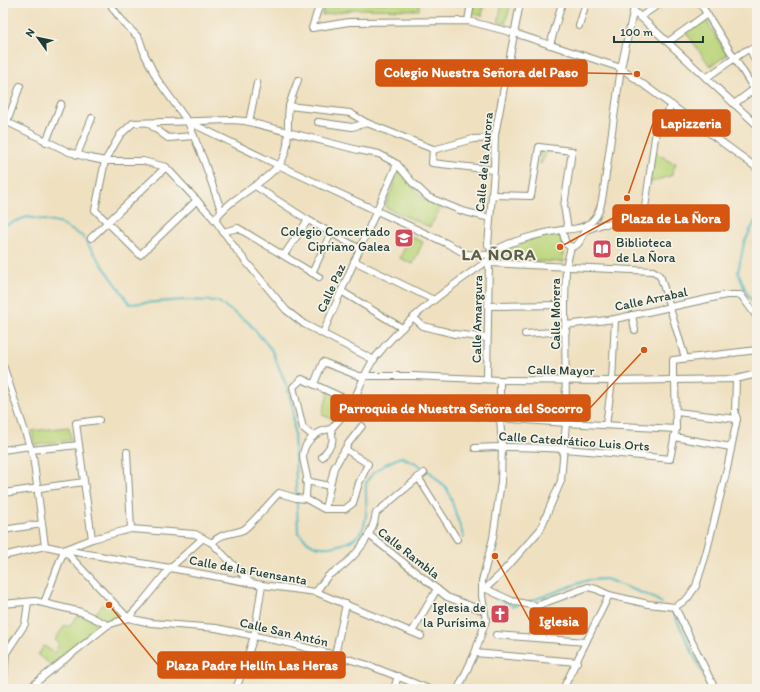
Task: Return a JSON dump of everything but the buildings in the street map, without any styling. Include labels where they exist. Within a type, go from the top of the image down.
[{"type":"street","points":[[110,3],[124,23],[139,38],[145,56],[157,79],[188,122],[222,210]]},
{"type":"street","points":[[320,3],[312,28],[350,22],[468,21],[514,33],[621,68],[757,168]]},
{"type":"street","points":[[468,21],[471,3]]},
{"type":"street","name":"Calle de la Aurora","points":[[490,258],[488,245],[495,138],[520,3]]},
{"type":"street","points":[[550,45],[562,3]]},
{"type":"street","points":[[579,26],[586,3]]},
{"type":"street","points":[[492,195],[531,196],[539,147],[572,151],[564,206],[564,242],[571,247],[577,246],[587,227],[596,217],[602,204],[621,68],[635,3]]},
{"type":"street","points":[[640,17],[661,3]]},
{"type":"street","points":[[700,3],[734,58],[755,88],[734,104]]},
{"type":"street","points":[[634,11],[757,125]]},
{"type":"street","points":[[668,42],[707,14]]},
{"type":"street","points":[[706,78],[734,58],[750,49],[757,65]]},
{"type":"street","points":[[215,220],[222,210],[255,186],[278,165],[287,149],[289,106],[298,80]]},
{"type":"street","points":[[249,122],[257,83]]},
{"type":"street","points":[[20,86],[5,121],[46,142],[77,155],[106,161],[144,161],[166,167],[215,220],[286,310],[304,324],[374,360]]},
{"type":"street","points":[[46,142],[61,104]]},
{"type":"street","points":[[322,457],[334,439],[332,429],[351,404],[364,376],[374,360],[402,328],[457,281],[490,258],[500,248],[542,233],[603,224],[643,222],[656,130],[672,105]]},
{"type":"street","points":[[289,106],[350,112],[367,123],[433,150],[473,139],[495,138]]},
{"type":"street","points":[[77,155],[92,118]]},
{"type":"street","points":[[198,200],[140,255],[95,210],[106,161],[120,135],[133,123],[231,120],[249,122],[379,154],[397,164],[412,182],[428,197],[462,211],[490,218]]},
{"type":"street","points":[[188,122],[446,243],[466,254],[566,267],[653,271],[661,278],[685,358]]},
{"type":"street","points":[[318,122],[352,128],[367,123]]},
{"type":"street","points":[[148,123],[168,138],[194,136]]},
{"type":"street","points":[[433,150],[432,164],[494,170]]},
{"type":"street","name":"Calle Paz","points":[[323,333],[397,164]]},
{"type":"street","points":[[91,238],[166,167]]},
{"type":"street","points":[[255,186],[308,220],[360,249]]},
{"type":"street","points":[[596,217],[603,224]]},
{"type":"street","points":[[284,255],[308,220]]},
{"type":"street","points":[[224,232],[238,228],[319,277]]},
{"type":"street","points":[[576,228],[581,239]]},
{"type":"street","points":[[312,273],[331,233]]},
{"type":"street","name":"Calle Morera","points":[[484,587],[500,575],[540,530],[561,481],[566,423],[566,267],[571,247]]},
{"type":"street","name":"Calle Amargura","points":[[487,379],[490,258]]},
{"type":"street","points":[[354,261],[434,300]]},
{"type":"street","points":[[341,291],[402,328]]},
{"type":"street","name":"Calle Arrabal","points":[[525,334],[615,319],[726,295],[741,295],[757,318]]},
{"type":"street","points":[[488,306],[565,305]]},
{"type":"street","points":[[632,315],[635,330]]},
{"type":"street","points":[[414,318],[423,326],[455,334],[487,338]]},
{"type":"street","points":[[606,425],[612,381],[615,319]]},
{"type":"street","points":[[731,448],[674,438],[676,428],[676,412],[673,360],[757,350]]},
{"type":"street","name":"Calle Mayor","points":[[314,384],[323,362],[359,376],[500,380],[612,381],[736,379],[757,374]]},
{"type":"street","points":[[3,364],[30,448],[45,546],[3,556]]},
{"type":"street","points":[[313,436],[303,428],[293,387],[302,379],[351,404],[566,423],[676,428]]},
{"type":"street","points":[[484,587],[512,601],[536,606],[588,587],[596,588],[609,595],[648,604],[675,607],[687,599],[696,586],[706,554],[727,469],[737,419],[735,413],[736,379]]},
{"type":"street","points":[[458,689],[475,654],[486,620],[484,611],[484,587],[482,580],[493,538],[501,482],[502,446],[500,380]]},
{"type":"street","points":[[676,412],[737,419]]},
{"type":"street","points":[[92,539],[76,423],[99,420]]},
{"type":"street","points":[[325,509],[334,468],[345,449],[362,426]]},
{"type":"street","points":[[306,499],[306,481],[303,457],[305,447],[313,436],[323,429],[332,429]]},
{"type":"street","name":"Calle Catedrático Luis Orts","points":[[475,448],[502,446],[564,449],[670,459],[674,438]]},
{"type":"street","points":[[3,450],[79,445]]},
{"type":"street","points":[[212,543],[217,538],[227,533],[244,530],[279,493],[306,499],[325,509],[345,509],[353,503],[359,483],[368,464],[345,449]]},
{"type":"street","points":[[127,452],[131,529]]},
{"type":"street","points":[[369,535],[375,521],[376,513],[421,475],[457,539]]},
{"type":"street","points":[[306,481],[330,486]]},
{"type":"street","points":[[3,493],[84,482]]},
{"type":"street","points":[[3,530],[42,524]]},
{"type":"street","points":[[44,603],[64,550],[92,539],[131,529],[195,534],[212,543],[251,583]]},
{"type":"street","name":"Calle Rambla","points":[[316,592],[327,576],[340,568],[357,552],[369,535],[447,598],[484,611]]},
{"type":"street","points":[[28,689],[108,625],[128,618],[170,568],[203,538]]},
{"type":"street","name":"Calle de la Fuensanta","points":[[45,546],[262,585],[316,592],[421,636]]},
{"type":"street","points":[[64,550],[128,618]]},
{"type":"street","points":[[236,689],[254,636],[262,585]]},
{"type":"street","points":[[412,632],[437,589]]},
{"type":"street","points":[[563,689],[609,595]]},
{"type":"street","points":[[3,604],[35,601],[81,612],[108,625]]},
{"type":"street","points":[[3,689],[6,653],[25,624],[28,602]]},
{"type":"street","points":[[335,655],[346,604]]},
{"type":"street","points":[[675,607],[715,689]]},
{"type":"street","name":"Calle San Antón","points":[[128,618],[151,623],[216,628],[335,655],[398,676],[429,689]]},
{"type":"street","points":[[496,635],[586,642]]},
{"type":"street","points":[[475,654],[577,662]]},
{"type":"street","points":[[394,689],[398,676]]},
{"type":"green space","points":[[325,3],[419,3],[419,10],[357,9],[322,15]]},
{"type":"green space","points":[[474,3],[484,3],[482,16],[472,13]]},
{"type":"green space","points":[[502,3],[511,3],[505,24],[498,22]]},
{"type":"green space","points":[[705,18],[727,55],[710,66],[685,31]]},
{"type":"green space","points":[[653,150],[672,163],[676,163],[671,176],[649,183]]},
{"type":"green space","points":[[541,151],[548,151],[541,164],[539,163]]},
{"type":"green space","points":[[399,171],[423,199],[442,206],[430,227],[385,207]]},
{"type":"green space","points":[[560,235],[564,262],[495,260],[500,251],[539,236]]},
{"type":"green space","points":[[410,236],[423,242],[413,264],[400,258]]},
{"type":"green space","points":[[329,391],[348,400],[335,420],[322,415]]},
{"type":"green space","points":[[69,427],[71,440],[35,445],[32,431]]},
{"type":"green space","points":[[109,598],[122,612],[114,620],[105,623],[92,617]]},
{"type":"green space","points":[[78,615],[98,623],[99,626],[51,665],[38,655],[44,646],[55,653],[59,643],[55,640],[65,625],[69,627]]},
{"type":"waterway","points":[[3,226],[27,217],[59,223],[82,236],[130,304],[184,300],[217,301],[248,322],[271,349],[286,384],[293,408],[298,532],[310,543],[318,547],[329,547],[353,540],[359,535],[365,523],[367,481],[378,469],[401,457],[414,462],[431,473],[448,490],[464,538]]},
{"type":"waterway","points":[[757,217],[744,243],[738,272],[747,294],[757,307]]},
{"type":"waterway","points":[[528,602],[588,580],[606,579],[652,597],[662,603]]},
{"type":"waterway","points":[[493,596],[514,606],[518,605]]},
{"type":"waterway","points":[[669,608],[673,612],[710,689]]},
{"type":"place","name":"Colegio Nuestra Señora del Paso","points":[[637,74]]},
{"type":"place","name":"Lapizzeria","points":[[627,198]]},
{"type":"place","name":"Colegio Concertado Cipriano Galea","points":[[404,238]]},
{"type":"place","name":"Plaza de La Ñora","points":[[560,247]]},
{"type":"place","name":"Biblioteca de La Ñora","points":[[602,249]]},
{"type":"place","name":"Parroquia de Nuestra Señora del Socorro","points":[[644,350]]},
{"type":"place","name":"Iglesia","points":[[495,556]]},
{"type":"place","name":"Plaza Padre Hellín Las Heras","points":[[109,605]]},
{"type":"place","name":"Iglesia de la Purísima","points":[[500,614]]},
{"type":"district","name":"LA ÑORA","points":[[499,254]]}]
